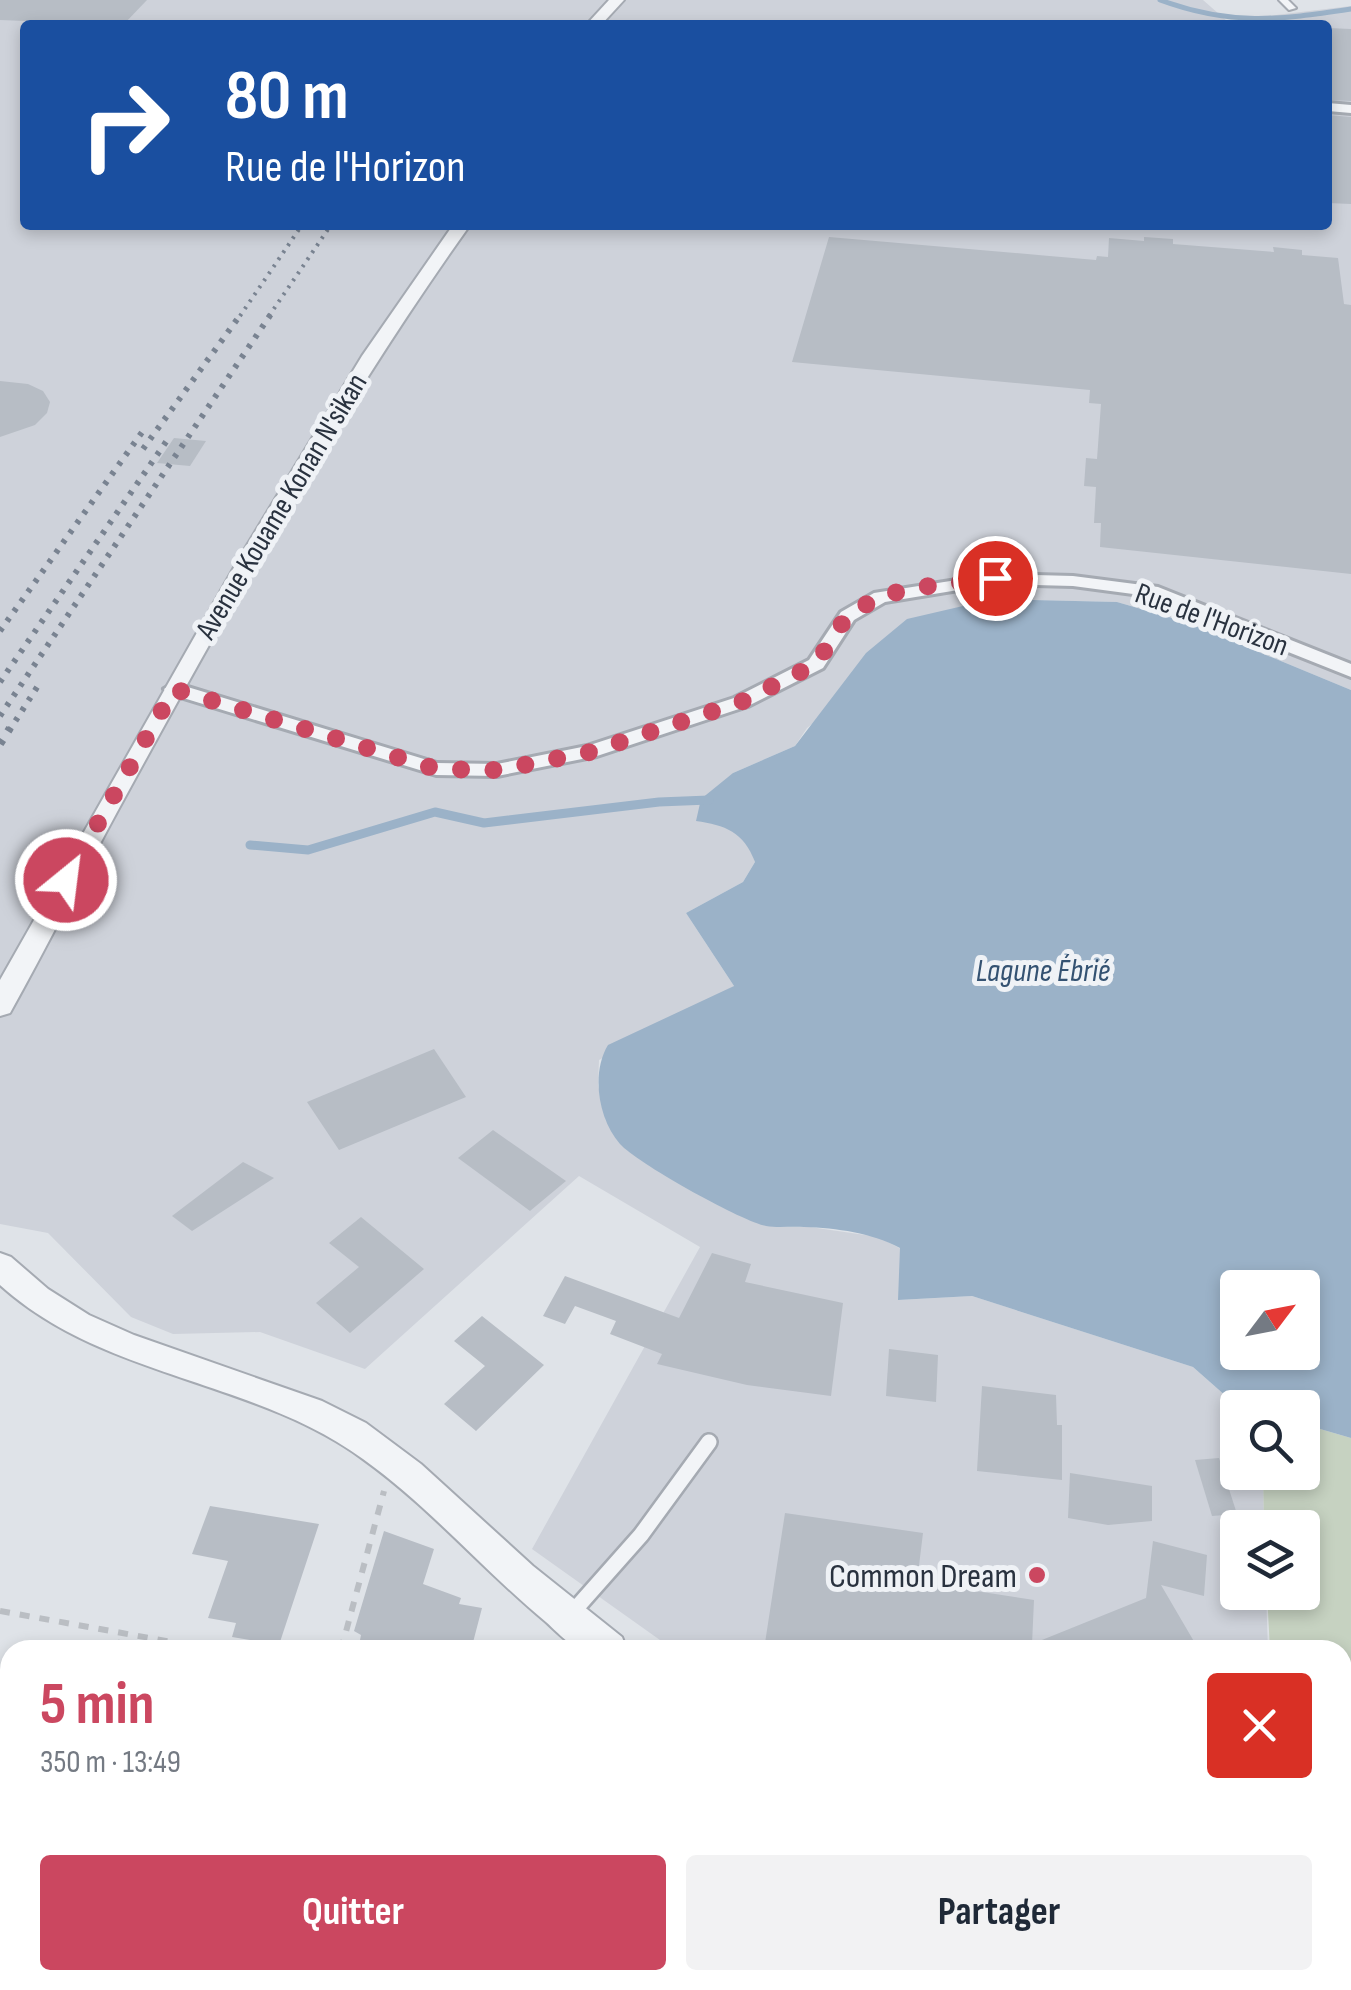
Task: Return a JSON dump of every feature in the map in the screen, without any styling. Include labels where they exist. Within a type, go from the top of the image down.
[{"type":"street","points":[[598,20],[617,0]]},
{"type":"street","points":[[1283,0],[1292,8]]},
{"type":"street","name":"Avenue Kouame Konan N'sikan","points":[[0,1006],[174,689],[372,351],[458,230]]},
{"type":"street","name":"Rue de l'Horizon","points":[[174,689],[436,769],[498,770],[590,752],[741,702],[816,664],[847,616],[880,596],[995,578],[1152,590],[1351,671]]},
{"type":"street","points":[[0,1266],[67,1320],[109,1339],[316,1413],[393,1459],[597,1640]]},
{"type":"lane","points":[[568,1617],[641,1535],[708,1442]]},
{"type":"path","points":[[345,1640],[393,1459]]},
{"type":"path","points":[[0,1612],[162,1640]]},
{"type":"path","points":[[122,1640],[124,1633]]},
{"type":"shaded area","points":[[0,0],[1203,0],[1226,20],[20,20],[20,230],[1332,230],[1332,20],[1235,20],[1351,6],[1351,690],[1186,622],[1117,602],[1033,600],[963,606],[807,728],[795,746],[733,773],[725,824],[748,843],[755,862],[743,882],[686,913],[734,986],[599,1060],[598,1085],[606,1121],[766,1226],[810,1227],[879,1237],[901,1249],[899,1300],[972,1296],[1193,1367],[1220,1391],[1220,1490],[1263,1490],[1264,1510],[1220,1510],[1220,1610],[1267,1610],[1268,1640],[660,1640],[532,1549],[700,1247],[579,1176],[365,1369],[260,1332],[173,1334],[131,1317],[48,1233],[0,1224]]},
{"type":"green space","points":[[1320,1429],[1351,1438],[1351,1640],[1269,1640],[1268,1610],[1320,1610],[1320,1510],[1264,1510],[1263,1490],[1320,1490]]},
{"type":"water","name":"Lagune Ébrié","points":[[1033,600],[1117,602],[1186,622],[1351,690],[1351,1438],[1320,1429],[1320,1390],[1220,1391],[1193,1367],[972,1296],[898,1300],[900,1248],[854,1232],[771,1227],[753,1222],[646,1164],[612,1134],[599,1096],[600,1069],[608,1045],[734,986],[686,913],[743,882],[755,862],[745,844],[732,832],[696,821],[701,799],[733,773],[795,746],[866,653],[907,619],[963,606]]},
{"type":"building","points":[[0,0],[147,0],[128,20],[0,20]]},
{"type":"building","points":[[1332,28],[1351,29],[1351,101],[1332,100]]},
{"type":"building","points":[[1332,115],[1351,117],[1351,204],[1332,203]]},
{"type":"building","points":[[829,237],[1096,260],[1097,256],[1108,257],[1109,238],[1144,241],[1144,237],[1173,239],[1173,244],[1274,252],[1273,247],[1302,250],[1302,255],[1338,258],[1344,304],[1351,305],[1351,574],[1100,547],[1101,523],[1094,523],[1096,487],[1084,486],[1086,458],[1097,459],[1101,404],[1089,403],[1090,390],[792,362]]},
{"type":"building","points":[[0,381],[28,384],[43,391],[50,402],[47,413],[35,425],[0,437]]},
{"type":"building","points":[[174,438],[206,441],[190,466],[157,463]]},
{"type":"building","points":[[434,1049],[466,1097],[339,1150],[307,1102]]},
{"type":"building","points":[[493,1130],[566,1181],[530,1211],[458,1158]]},
{"type":"building","points":[[243,1162],[274,1178],[192,1231],[172,1216]]},
{"type":"building","points":[[361,1217],[424,1269],[350,1333],[316,1303],[359,1267],[329,1243]]},
{"type":"building","points":[[712,1253],[751,1264],[745,1282],[843,1303],[831,1396],[747,1385],[657,1364],[662,1354],[610,1334],[616,1321],[575,1306],[565,1324],[543,1316],[565,1276],[679,1318]]},
{"type":"building","points":[[482,1316],[544,1365],[476,1431],[444,1404],[485,1366],[454,1341]]},
{"type":"building","points":[[889,1349],[938,1355],[936,1402],[886,1396]]},
{"type":"building","points":[[982,1386],[1056,1395],[1057,1425],[1062,1425],[1062,1480],[977,1471]]},
{"type":"building","points":[[1219,1458],[1220,1490],[1229,1490],[1236,1510],[1220,1510],[1220,1515],[1212,1516],[1195,1460]]},
{"type":"building","points":[[1070,1473],[1152,1486],[1152,1521],[1108,1525],[1068,1518]]},
{"type":"building","points":[[210,1506],[319,1524],[281,1640],[232,1637],[236,1623],[208,1618],[228,1561],[192,1554]]},
{"type":"building","points":[[785,1513],[923,1533],[917,1582],[1034,1600],[1032,1640],[765,1640]]},
{"type":"building","points":[[384,1531],[434,1549],[423,1584],[461,1598],[459,1604],[482,1608],[474,1640],[360,1640],[361,1635],[354,1631]]},
{"type":"building","points":[[1153,1541],[1207,1555],[1204,1596],[1161,1585],[1193,1640],[1042,1640],[1146,1598]]},
{"type":"waterway","points":[[1160,0],[1232,17],[1301,16],[1351,9]]},
{"type":"waterway","points":[[250,845],[308,850],[435,812],[484,823],[659,802],[709,800]]},
{"type":"railway","points":[[240,316],[299,230]]},
{"type":"railway","points":[[269,316],[328,230]]},
{"type":"railway","points":[[143,449],[241,314]]},
{"type":"railway","points":[[0,716],[271,314]]},
{"type":"railway","points":[[0,631],[145,428]]},
{"type":"railway","points":[[0,682],[168,439]]},
{"type":"railway","points":[[9,731],[41,681]]},
{"type":"railway","points":[[0,744],[10,728]]},
{"type":"place","name":"Common Dream","points":[[1037,1575]]},
{"type":"route","points":[[66,880],[174,689],[436,769],[498,770],[590,752],[741,702],[816,664],[847,616],[880,596],[995,578]]}]
